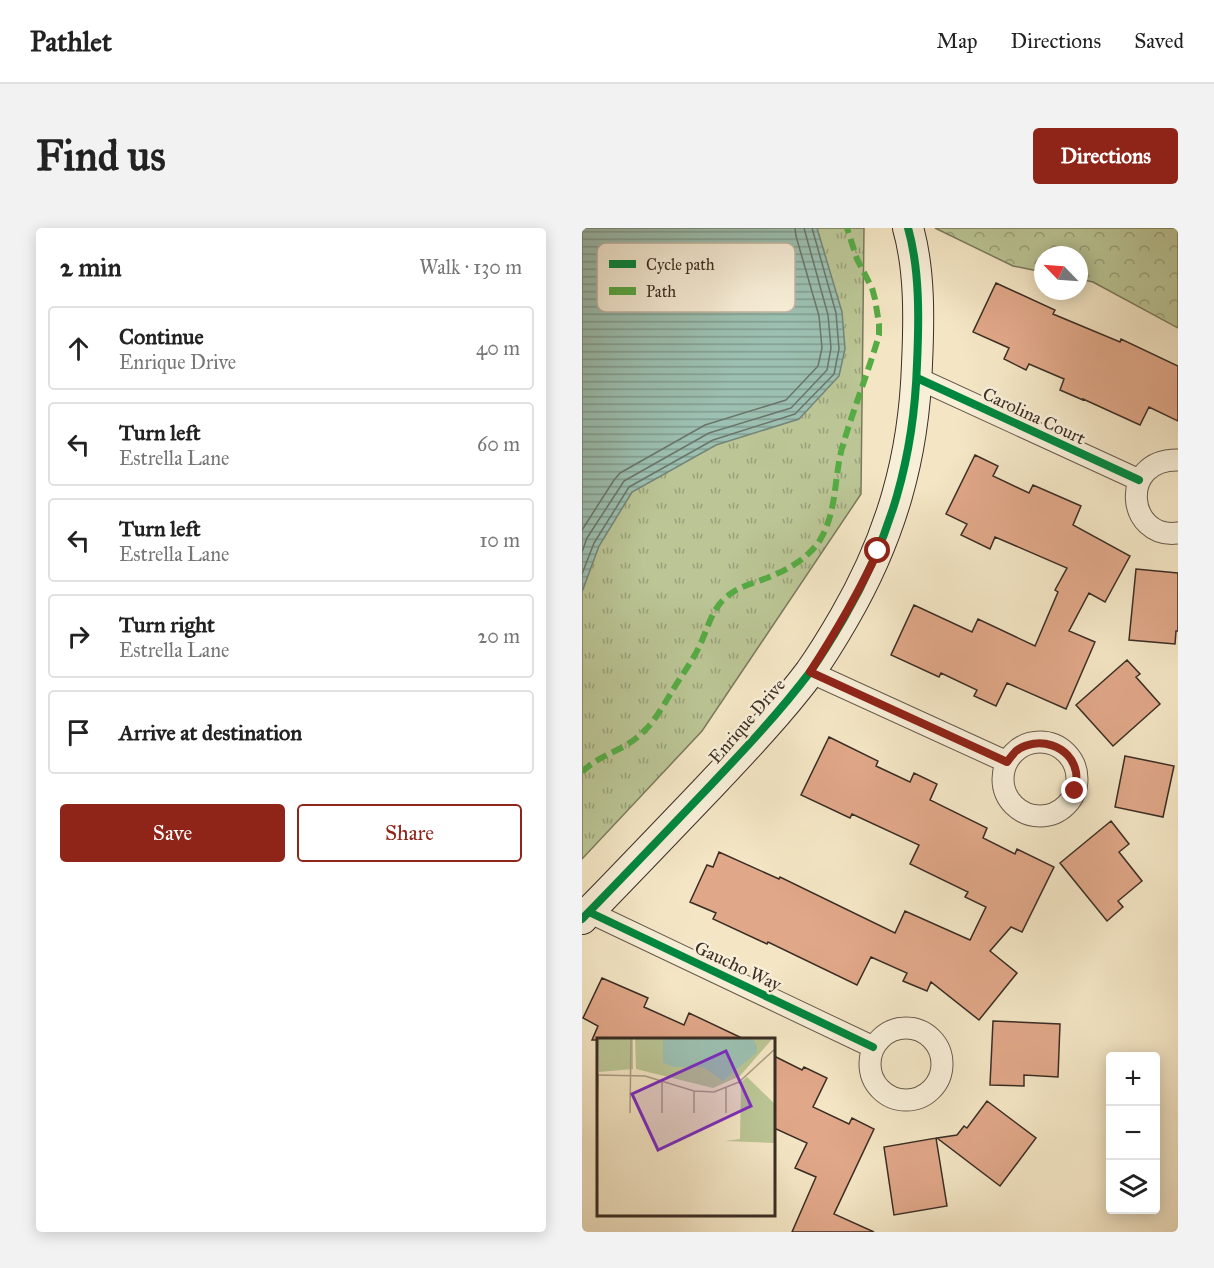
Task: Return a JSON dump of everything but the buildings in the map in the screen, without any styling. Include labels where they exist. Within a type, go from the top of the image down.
[{"type":"street","name":"Enrique Drive","points":[[586,916],[770,720],[810,672],[855,600],[878,551],[896,501],[907,457],[916,401],[917,284],[909,228]]},
{"type":"street","name":"Carolina Court","points":[[916,378],[1139,480]]},
{"type":"street","points":[[1178,460],[1166,460],[1146,471],[1139,480],[1136,493],[1137,506],[1142,517],[1150,526],[1162,532],[1178,533]]},
{"type":"street","points":[[810,672],[1007,762]]},
{"type":"street","name":"Gaucho Way","points":[[586,916],[873,1047]]},
{"type":"green space","points":[[582,228],[864,228],[861,494],[702,731],[582,859]]},
{"type":"green space","points":[[935,228],[1178,228],[1178,328],[1088,281],[1088,246],[1034,246],[1034,270],[1013,266]]},
{"type":"water","points":[[582,228],[817,228],[842,312],[845,349],[839,376],[799,419],[716,445],[632,492],[599,546],[582,592]]},
{"type":"marked path","points":[[582,772],[595,761],[625,746],[649,726],[692,659],[712,616],[725,598],[738,589],[782,572],[807,555],[820,540],[832,506],[842,448],[879,335],[872,288],[857,259],[847,228]]},
{"type":"cycle path","points":[[582,919],[721,774],[786,702],[819,659],[861,588],[887,527],[897,496],[911,432],[915,398],[918,313],[917,278],[908,228]]},
{"type":"cycle path","points":[[917,378],[1139,480]]},
{"type":"cycle path","points":[[589,912],[873,1047]]},
{"type":"route","points":[[878,551],[860,591],[835,635],[810,672],[1007,762],[1015,752],[1026,745],[1039,742],[1051,744],[1063,750],[1071,760],[1076,772],[1075,791]]}]
